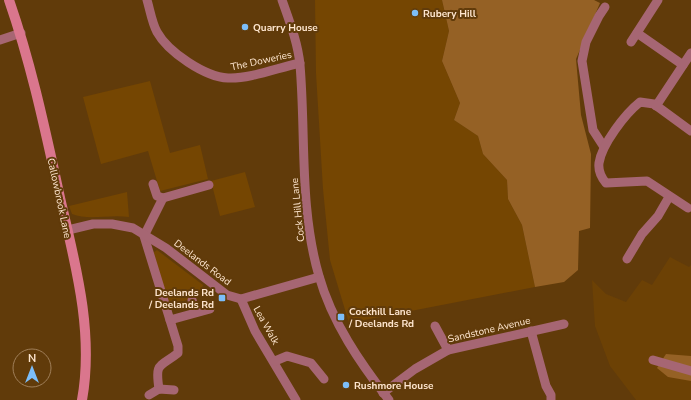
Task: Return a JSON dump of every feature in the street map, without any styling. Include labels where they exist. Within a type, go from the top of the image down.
[{"type":"street","name":"Callowbrook Lane","points":[[9,0],[21,34],[68,230],[85,327],[85,368],[82,400]]},
{"type":"street","name":"The Doweries","points":[[147,0],[157,32],[162,39],[184,60],[211,74],[227,78],[241,77],[300,63]]},
{"type":"street","name":"Cock Hill Lane","points":[[282,0],[300,63],[308,226],[319,277],[335,316],[355,354],[386,396]]},
{"type":"street","points":[[631,42],[658,0]]},
{"type":"street","points":[[604,148],[593,130],[582,61],[586,42],[599,16],[605,8]]},
{"type":"street","points":[[0,40],[21,34]]},
{"type":"street","points":[[637,34],[683,65]]},
{"type":"street","points":[[656,106],[691,53]]},
{"type":"street","points":[[688,208],[669,197],[648,181],[606,183],[600,175],[598,164],[604,148],[632,108],[640,102],[656,106],[691,131]]},
{"type":"street","points":[[153,184],[157,196],[163,198],[209,185]]},
{"type":"street","points":[[627,259],[642,234],[658,216],[669,197]]},
{"type":"street","points":[[159,389],[157,371],[161,364],[178,353],[177,339],[144,236],[163,198]]},
{"type":"street","name":"Deelands Road","points":[[68,230],[94,224],[112,224],[133,228],[166,248],[227,295],[241,299]]},
{"type":"street","points":[[241,299],[319,277]]},
{"type":"street","name":"Lea Walk","points":[[241,299],[255,331],[275,361],[286,385],[296,400]]},
{"type":"street","points":[[192,300],[196,312]]},
{"type":"street","points":[[170,320],[210,309]]},
{"type":"street","name":"Sandstone Avenue","points":[[386,396],[415,369],[448,350],[564,324]]},
{"type":"street","points":[[435,326],[448,350]]},
{"type":"street","points":[[531,331],[546,386],[551,395],[550,400]]},
{"type":"street","name":"Lea Walk","points":[[275,361],[287,356],[311,363],[324,379]]},
{"type":"street","points":[[653,360],[691,371]]},
{"type":"street","points":[[149,396],[159,389],[174,390]]},
{"type":"shaded area","points":[[315,0],[442,0],[449,31],[442,61],[460,103],[454,120],[478,136],[483,154],[507,180],[508,199],[522,225],[535,287],[349,323],[330,260],[323,189],[316,73]]},
{"type":"shaded area","points":[[442,0],[594,0],[600,3],[576,59],[581,115],[591,154],[590,228],[579,231],[578,270],[564,282],[535,287],[522,225],[508,199],[507,180],[483,154],[478,136],[454,120],[460,103],[442,61],[449,31]]},
{"type":"shaded area","points":[[150,81],[170,153],[200,145],[208,179],[160,191],[148,151],[101,164],[83,97]]},
{"type":"shaded area","points":[[245,172],[255,207],[220,216],[211,181]]},
{"type":"shaded area","points":[[127,192],[129,217],[79,216],[72,214],[69,206]]},
{"type":"shaded area","points":[[157,250],[203,285],[199,297],[169,305],[153,253]]},
{"type":"shaded area","points":[[670,257],[689,267],[691,265],[691,400],[636,400],[610,366],[595,326],[592,280],[606,294],[626,302],[642,280],[652,285]]},
{"type":"shaded area","points":[[666,354],[691,356],[691,381],[668,377],[657,368]]},
{"type":"place","name":"Rubery Hill","points":[[415,13]]},
{"type":"place","name":"Quarry House","points":[[245,27]]},
{"type":"place","name":"Deelands Rd / Deelands Rd","points":[[222,298]]},
{"type":"place","name":"Cockhill Lane / Deelands Rd","points":[[341,317]]},
{"type":"place","name":"Rushmore House","points":[[346,385]]}]
